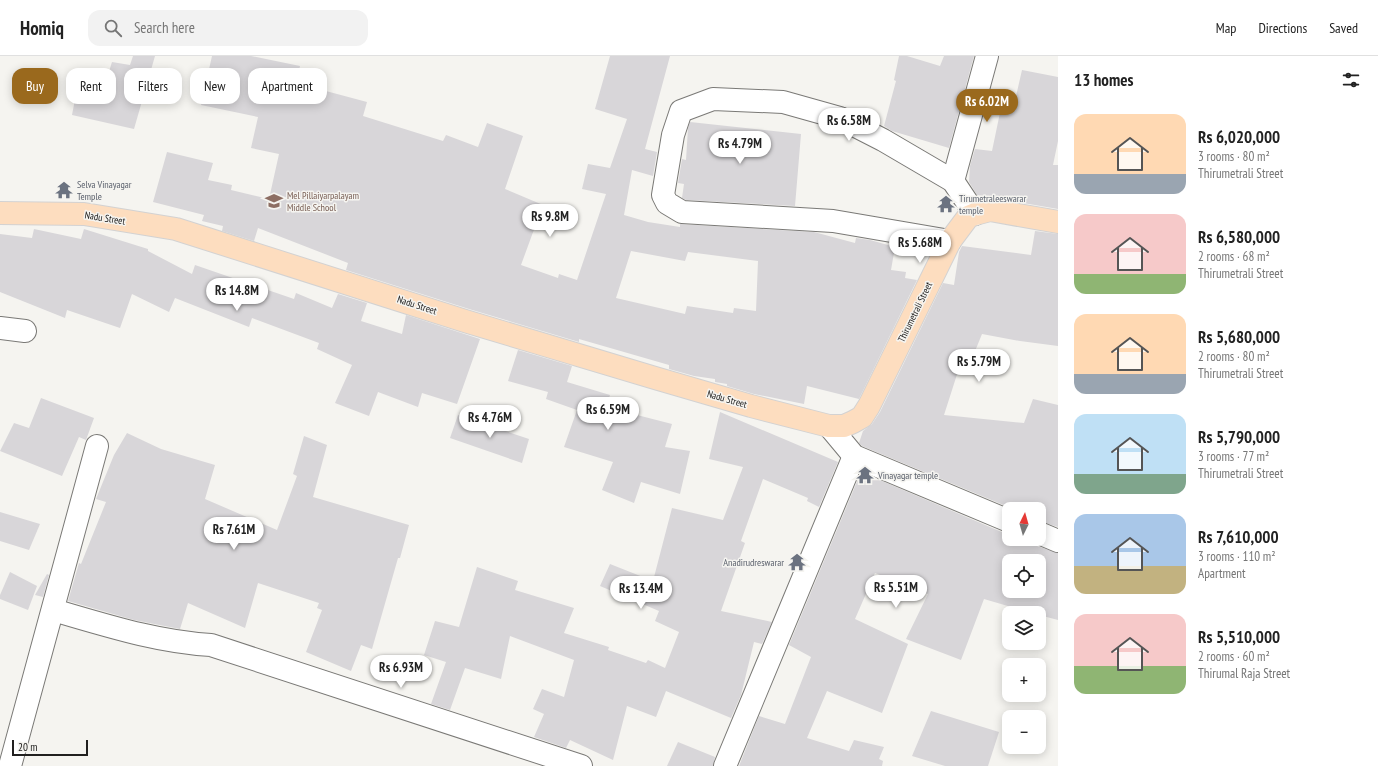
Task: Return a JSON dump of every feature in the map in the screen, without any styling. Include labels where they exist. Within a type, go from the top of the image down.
[{"type":"main road","points":[[975,214],[990,210],[1058,222]]},
{"type":"main road","name":"Nadu Street","points":[[0,213],[84,214],[176,229],[465,321],[751,406],[829,426]]},
{"type":"main road","name":"Thirumetrali Street","points":[[829,426],[844,426],[862,417],[869,406],[950,241],[968,217],[975,214]]},
{"type":"street","points":[[953,182],[987,56]]},
{"type":"street","points":[[950,241],[833,221],[682,212],[667,203],[663,195],[673,135],[681,111],[713,99],[783,102],[840,118],[883,140],[953,182],[975,214]]},
{"type":"street","points":[[0,328],[25,331]]},
{"type":"street","points":[[829,426],[854,456],[1002,518]]},
{"type":"street","points":[[10,766],[97,446]]},
{"type":"street","points":[[725,766],[854,456]]},
{"type":"street","points":[[1046,536],[1058,541]]},
{"type":"street","points":[[53,610],[112,627],[176,642],[211,645],[581,766]]},
{"type":"building","points":[[133,56],[155,56],[152,68],[124,68],[124,104],[141,104],[134,129],[72,115],[74,104],[116,104],[116,68],[110,68],[112,62],[130,65]]},
{"type":"building","points":[[212,56],[251,56],[300,66],[300,68],[248,68],[248,104],[327,104],[327,91],[367,102],[363,116],[443,141],[446,135],[478,147],[487,123],[523,136],[505,189],[543,205],[521,265],[558,278],[559,274],[577,280],[606,194],[582,189],[588,164],[610,168],[627,119],[595,109],[610,56],[670,56],[645,149],[657,152],[653,176],[632,170],[624,215],[648,222],[680,227],[680,224],[814,232],[855,243],[856,238],[870,240],[895,247],[891,270],[906,272],[905,278],[917,280],[859,399],[807,386],[804,404],[754,394],[727,386],[727,384],[715,382],[715,379],[694,376],[669,369],[669,365],[579,339],[579,342],[346,270],[348,263],[258,228],[254,241],[222,231],[223,226],[202,221],[204,215],[153,202],[167,152],[213,163],[208,180],[232,185],[231,190],[269,199],[279,154],[251,148],[258,117],[201,105],[240,104],[240,68],[209,68]],"holes":[[[631,251],[685,261],[688,252],[758,261],[756,311],[734,308],[733,313],[687,306],[685,314],[616,298]]]},
{"type":"building","points":[[899,56],[907,56],[940,66],[944,56],[974,56],[949,148],[892,131],[884,126],[896,81],[894,80]]},
{"type":"building","points":[[1022,70],[1058,77],[1058,141],[1053,165],[1058,165],[1058,209],[977,195],[969,182],[970,166],[975,149],[992,151],[1002,103],[1014,105]]},
{"type":"building","points":[[690,122],[801,134],[795,206],[686,200],[682,198],[684,184],[678,183],[682,159],[686,160],[688,128]]},
{"type":"building","points":[[34,229],[81,239],[84,229],[148,249],[148,251],[192,274],[195,265],[294,299],[296,293],[332,308],[338,294],[367,303],[361,321],[402,334],[406,315],[480,339],[457,404],[422,393],[418,407],[378,392],[369,416],[335,403],[352,365],[317,349],[319,343],[252,318],[249,327],[175,298],[169,312],[132,294],[120,328],[67,310],[65,318],[0,292],[0,234],[32,238]]},
{"type":"building","points":[[1035,231],[1058,234],[1058,346],[982,334],[969,366],[961,362],[944,415],[1024,423],[1033,399],[1058,405],[1058,527],[1046,523],[1046,502],[1002,502],[1002,504],[862,446],[859,443],[863,431],[872,424],[880,412],[943,283],[954,285],[959,252],[962,246],[1031,255]]},
{"type":"building","points":[[518,350],[572,366],[567,382],[610,395],[606,407],[672,424],[665,447],[690,451],[680,494],[641,482],[634,503],[602,490],[613,462],[564,447],[577,410],[546,399],[548,392],[508,381]]},
{"type":"building","points":[[41,398],[94,418],[86,440],[79,437],[62,476],[0,451],[14,423],[29,428]]},
{"type":"building","points":[[720,412],[838,462],[819,507],[807,501],[808,498],[763,479],[741,541],[745,543],[721,611],[772,622],[762,644],[754,642],[741,695],[731,718],[666,691],[656,717],[627,706],[613,760],[570,740],[566,748],[534,737],[544,714],[533,709],[542,689],[564,697],[574,660],[510,636],[501,679],[465,668],[450,710],[431,704],[446,662],[424,655],[435,621],[459,627],[477,567],[518,581],[515,590],[574,608],[564,633],[609,647],[608,650],[646,663],[648,660],[665,668],[679,632],[655,621],[659,611],[600,586],[610,564],[653,581],[672,508],[723,520],[743,467],[709,459]]},
{"type":"building","points":[[458,415],[529,439],[522,463],[450,438]]},
{"type":"building","points":[[127,433],[161,449],[215,465],[205,499],[277,530],[297,476],[293,474],[304,436],[327,445],[313,497],[409,525],[372,649],[361,645],[351,671],[306,652],[322,610],[317,608],[319,603],[258,583],[245,628],[188,603],[180,629],[134,620],[68,601],[79,563],[81,564],[106,502],[96,499],[114,455]]},
{"type":"building","points":[[861,472],[1002,532],[1002,546],[1037,546],[1058,553],[1058,620],[1046,617],[1046,606],[1008,606],[984,599],[961,660],[906,639],[928,594],[875,573],[855,619],[908,644],[882,713],[827,691],[807,738],[849,751],[854,740],[884,747],[879,759],[883,761],[882,766],[739,766],[759,716],[785,724],[811,657],[789,645]]},
{"type":"building","points":[[0,512],[40,524],[29,550],[0,541]]},
{"type":"building","points":[[10,572],[37,586],[28,610],[0,599],[0,595]]},
{"type":"building","points":[[47,574],[49,575],[43,597],[35,595]]},
{"type":"building","points":[[931,711],[999,732],[988,766],[945,766],[912,756]]},
{"type":"building","points":[[678,742],[715,757],[713,766],[667,766]]},
{"type":"place","name":"Selva Vinayagar Temple","points":[[64,190]]},
{"type":"place","name":"Mel Pillaiyarpalayam Middle School","points":[[274,201]]},
{"type":"place","name":"Tirumetraleeswarar temple","points":[[946,204]]},
{"type":"place","name":"Vinayagar temple","points":[[865,475]]},
{"type":"place","name":"Anadirudreswarar","points":[[797,562]]}]
